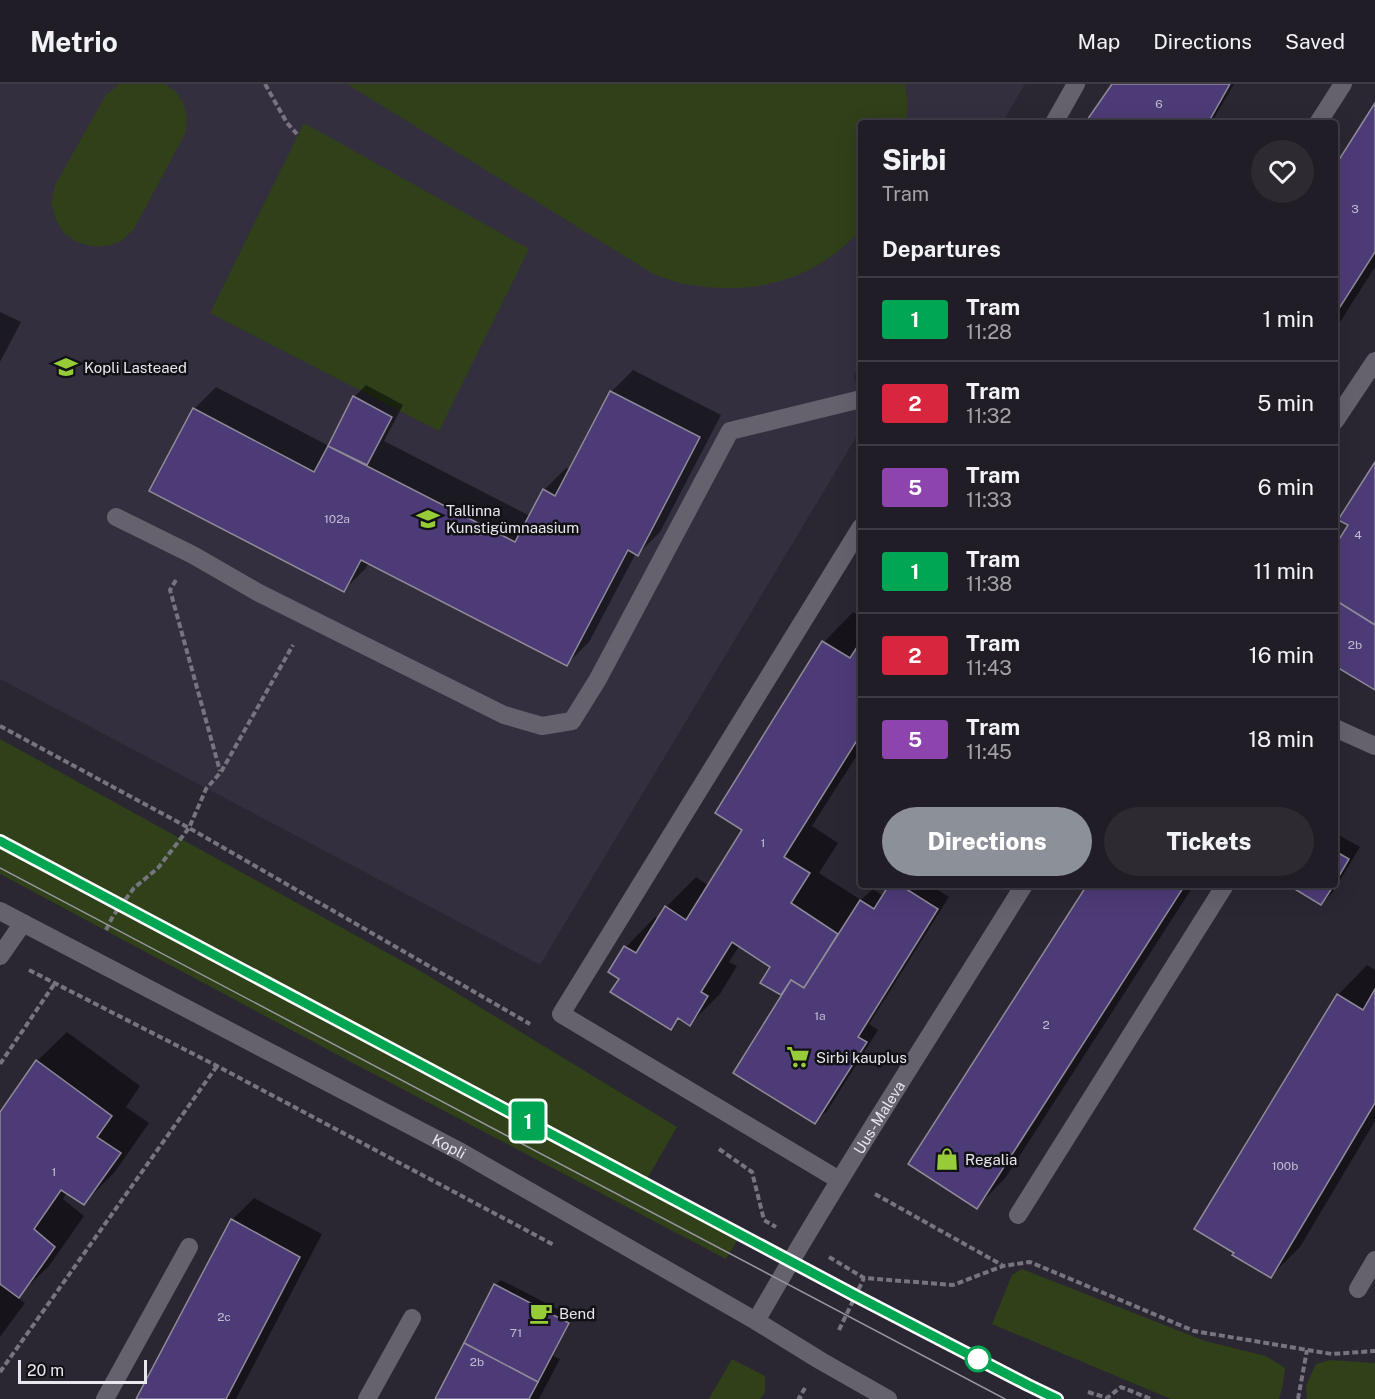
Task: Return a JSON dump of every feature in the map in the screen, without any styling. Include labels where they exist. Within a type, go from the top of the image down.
[{"type":"street","points":[[1056,120],[1076,84]]},
{"type":"street","points":[[1320,120],[1343,84]]},
{"type":"street","points":[[1338,416],[1375,361]]},
{"type":"street","points":[[116,517],[193,555],[259,593],[504,715],[542,726],[572,721],[598,680],[730,431],[858,400]]},
{"type":"street","points":[[839,1180],[561,1014],[858,533]]},
{"type":"street","points":[[1338,729],[1375,746]]},
{"type":"street","name":"Uus-Maleva","points":[[756,1321],[839,1180],[1022,888]]},
{"type":"street","points":[[1018,1215],[1224,888]]},
{"type":"street","name":"Kopli","points":[[0,911],[461,1152],[888,1399]]},
{"type":"street","points":[[0,956],[23,923]]},
{"type":"street","points":[[105,1399],[189,1247]]},
{"type":"street","points":[[1358,1289],[1375,1260]]},
{"type":"street","points":[[367,1399],[412,1318]]},
{"type":"path","points":[[265,84],[286,123],[297,134]]},
{"type":"path","points":[[193,555],[170,590],[221,772]]},
{"type":"path","points":[[90,958],[121,905],[135,888],[158,868],[189,828],[206,789],[221,772],[310,619]]},
{"type":"path","points":[[0,726],[189,828],[539,1030]]},
{"type":"path","points":[[25,968],[217,1066],[558,1248]]},
{"type":"path","points":[[0,1064],[55,983]]},
{"type":"path","points":[[0,1372],[217,1066]]},
{"type":"path","points":[[715,1146],[752,1172],[764,1221],[780,1229]]},
{"type":"path","points":[[875,1194],[1003,1266]]},
{"type":"path","points":[[820,1252],[864,1278],[953,1285],[1003,1266],[1030,1262],[1194,1331],[1332,1354],[1375,1351]]},
{"type":"path","points":[[839,1330],[864,1278]]},
{"type":"path","points":[[1298,1399],[1307,1350]]},
{"type":"path","points":[[1088,1392],[1107,1399],[1121,1387],[1151,1399]]},
{"type":"path","points":[[802,1399],[799,1398],[804,1389]]},
{"type":"shaded area","name":"Tallinna Kunstigümnaasium","points":[[0,84],[1025,84],[1004,120],[858,120],[858,369],[854,375],[858,394],[858,434],[540,965],[0,679]]},
{"type":"green space","points":[[119,84],[165,84],[176,92],[184,104],[187,117],[186,132],[134,229],[121,241],[108,246],[91,246],[75,241],[64,233],[56,220],[51,203],[55,185],[106,95]]},
{"type":"green space","points":[[347,84],[905,84],[907,120],[858,120],[858,232],[827,259],[791,277],[753,287],[712,287],[682,283],[655,275]]},
{"type":"green space","points":[[304,123],[529,249],[439,431],[210,313]]},
{"type":"green space","points":[[0,739],[422,972],[677,1127],[647,1179],[743,1231],[726,1259],[0,874]]},
{"type":"green space","points":[[1022,1269],[1205,1341],[1266,1356],[1285,1368],[1279,1399],[1171,1399],[992,1324],[1012,1275]]},
{"type":"green space","points":[[732,1359],[765,1376],[765,1393],[760,1399],[709,1399]]},
{"type":"green space","points":[[1330,1360],[1375,1363],[1375,1399],[1307,1399],[1306,1386],[1316,1364]]},
{"type":"building","points":[[1112,84],[1230,84],[1210,120],[1087,120]]},
{"type":"building","points":[[1375,103],[1375,252],[1338,310],[1338,161]]},
{"type":"building","points":[[610,391],[700,437],[638,556],[628,550],[567,666],[361,560],[344,592],[149,491],[193,408],[314,472],[328,446],[515,542],[543,489],[555,496]]},
{"type":"building","points":[[353,396],[392,417],[367,465],[328,446]]},
{"type":"building","points":[[1375,462],[1375,625],[1338,602],[1338,541],[1348,525],[1338,520]]},
{"type":"building","points":[[1338,602],[1375,625],[1375,690],[1338,668]]},
{"type":"building","points":[[822,641],[850,658],[858,646],[858,739],[784,857],[810,873],[791,903],[838,934],[804,988],[791,980],[781,995],[760,983],[770,967],[732,942],[701,992],[708,996],[690,1026],[678,1018],[671,1030],[610,992],[619,979],[608,972],[624,946],[636,953],[665,906],[686,920],[742,830],[715,813]]},
{"type":"building","points":[[1338,853],[1349,859],[1338,878]]},
{"type":"building","points":[[887,888],[905,888],[938,909],[858,1037],[867,1042],[815,1124],[733,1073],[791,980],[804,988],[860,900],[874,909]]},
{"type":"building","points":[[1085,888],[1183,888],[977,1209],[908,1164]]},
{"type":"building","points":[[1293,888],[1332,888],[1321,905]]},
{"type":"building","points":[[1375,989],[1375,1103],[1271,1278],[1194,1229],[1337,994],[1363,1010]]},
{"type":"building","points":[[36,1060],[112,1116],[97,1137],[121,1153],[84,1205],[61,1190],[34,1229],[55,1247],[19,1298],[0,1284],[0,1112]]},
{"type":"building","points":[[231,1219],[300,1257],[226,1399],[136,1399]]},
{"type":"building","points":[[494,1284],[569,1323],[538,1382],[464,1343]]},
{"type":"building","points":[[464,1343],[538,1382],[529,1399],[435,1399]]},
{"type":"tram line","points":[[0,841],[856,1296],[1057,1399]]},
{"type":"tram line","name":"1","points":[[0,841],[856,1296],[1057,1399]]},
{"type":"tram line","points":[[0,868],[1005,1399]]},
{"type":"place","name":"Kopli Lasteaed","points":[[66,367]]},
{"type":"place","name":"Tallinna Kunstigümnaasium","points":[[428,519]]},
{"type":"place","name":"Sirbi kauplus","points":[[798,1057]]},
{"type":"place","name":"Regalia","points":[[947,1159]]},
{"type":"place","name":"Bend","points":[[541,1313]]}]
